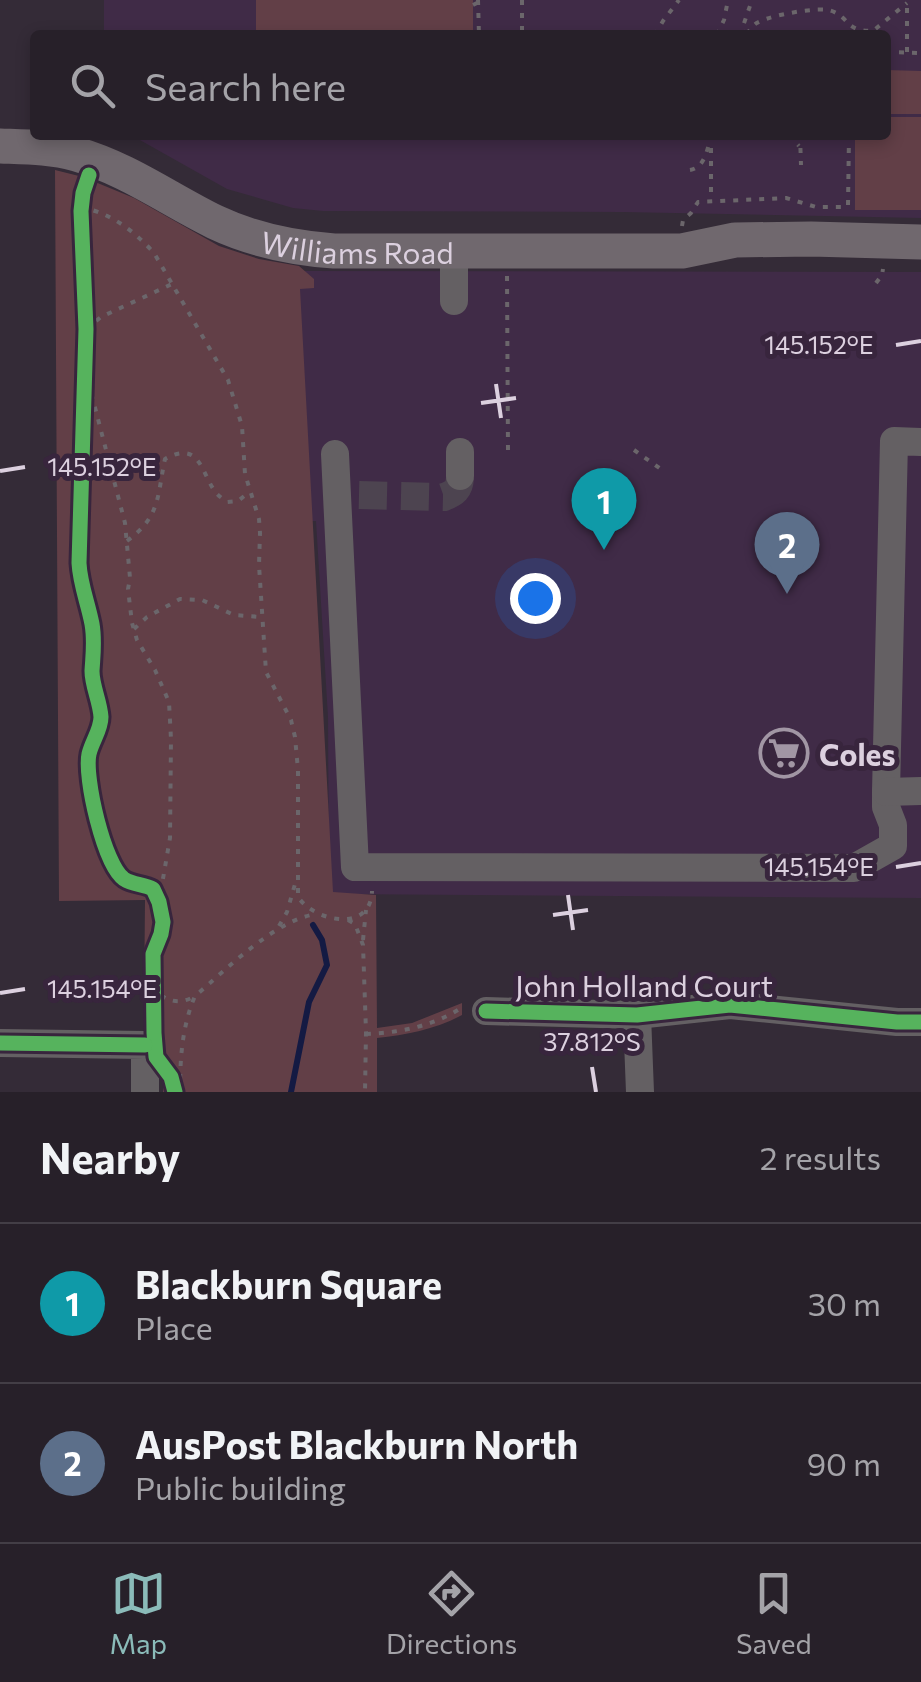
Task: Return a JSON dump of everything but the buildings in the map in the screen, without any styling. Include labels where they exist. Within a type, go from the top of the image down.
[{"type":"main road","name":"Williams Road","points":[[43,140],[133,155],[202,195],[267,219],[309,226],[466,240],[632,239],[682,250],[736,240],[921,242]]},
{"type":"street","points":[[454,301],[466,240]]},
{"type":"street","points":[[334,454],[348,495],[354,867],[854,868],[893,846],[907,825],[886,806],[894,441],[921,442]]},
{"type":"street","points":[[886,792],[921,792]]},
{"type":"street","name":"John Holland Court","points":[[475,1009],[637,1015],[730,1006],[921,1022]]},
{"type":"street","points":[[637,1015],[640,1092]]},
{"type":"street","points":[[0,1043],[145,1045],[145,1092]]},
{"type":"path","points":[[522,0],[522,30]]},
{"type":"path","points":[[658,30],[679,0]]},
{"type":"path","points":[[719,30],[728,0]]},
{"type":"path","points":[[743,30],[752,0]]},
{"type":"path","points":[[875,30],[908,1]]},
{"type":"path","points":[[907,52],[908,1]]},
{"type":"path","points":[[478,2],[479,30]]},
{"type":"path","points":[[750,30],[765,19],[824,9],[834,12],[851,28],[862,30]]},
{"type":"path","points":[[891,52],[921,52]]},
{"type":"path","points":[[690,170],[700,165],[710,140]]},
{"type":"path","points":[[711,140],[711,201]]},
{"type":"path","points":[[794,140],[800,147]]},
{"type":"path","points":[[800,140],[801,165]]},
{"type":"path","points":[[848,220],[849,140]]},
{"type":"path","points":[[683,220],[696,200],[786,198],[816,207],[848,208]]},
{"type":"path","points":[[82,224],[82,200],[139,236],[154,253],[228,380],[242,426],[245,474],[260,533],[266,672],[291,720],[295,738],[298,897],[322,914],[354,924],[363,944]]},
{"type":"path","points":[[508,267],[508,452]]},
{"type":"path","points":[[876,282],[883,269]]},
{"type":"path","points":[[83,422],[85,342],[101,317],[172,284]]},
{"type":"path","points":[[85,342],[125,523],[134,628],[169,702],[170,838],[159,902]]},
{"type":"path","points":[[634,450],[664,472]]},
{"type":"path","points":[[127,540],[151,518],[165,459],[172,455],[192,456],[227,502],[238,501],[249,492]]},
{"type":"path","points":[[134,628],[180,599],[202,600],[234,615],[263,617]]},
{"type":"path","points":[[276,930],[297,879]]},
{"type":"path","points":[[146,885],[153,889],[159,902],[163,922]]},
{"type":"path","points":[[348,920],[363,914],[372,891]]},
{"type":"path","points":[[365,1092],[366,910]]},
{"type":"path","points":[[153,987],[172,1001],[182,1002],[196,996],[276,930],[303,917],[322,914]]},
{"type":"path","points":[[177,1092],[182,1038],[196,996]]},
{"type":"path","points":[[366,1034],[390,1033],[475,1009]]},
{"type":"path","points":[[166,1070],[177,1092]]},
{"type":"shaded area","points":[[104,0],[921,0],[921,218],[323,211],[293,208],[227,189],[140,140],[891,140],[891,30],[104,30]]},
{"type":"shaded area","points":[[256,0],[473,0],[473,30],[256,30]]},
{"type":"shaded area","points":[[891,70],[921,71],[921,114],[891,114]]},
{"type":"shaded area","points":[[891,117],[921,117],[921,210],[855,210],[855,140],[891,140]]},
{"type":"shaded area","points":[[55,170],[134,198],[219,246],[299,266],[314,279],[314,288],[300,289],[333,892],[376,895],[377,1028],[412,1023],[462,1003],[462,1015],[452,1020],[421,1031],[377,1038],[377,1092],[163,1092],[163,1005],[144,1005],[145,900],[59,901]]},
{"type":"shaded area","points":[[291,271],[921,272],[921,898],[329,894],[328,717],[316,521],[307,521]]},
{"type":"waterway","points":[[291,1092],[309,1002],[327,965],[322,940],[313,925]]},
{"type":"tunnel","points":[[359,495],[444,497],[456,490],[460,476]]},
{"type":"cycle path","points":[[89,175],[81,211],[86,329],[79,563],[93,630],[92,677],[101,717],[88,765],[97,820],[109,857],[124,879],[153,889],[159,902],[163,922],[153,954],[156,1057],[171,1077],[175,1092]]},
{"type":"cycle path","points":[[486,1011],[637,1015],[730,1005],[921,1022]]},
{"type":"cycle path","points":[[0,1043],[145,1045]]},
{"type":"place","name":"Blackburn Square","points":[[604,550]]},
{"type":"place","name":"AusPost Blackburn North","points":[[787,594]]},
{"type":"place","name":"Coles","points":[[784,753]]}]
